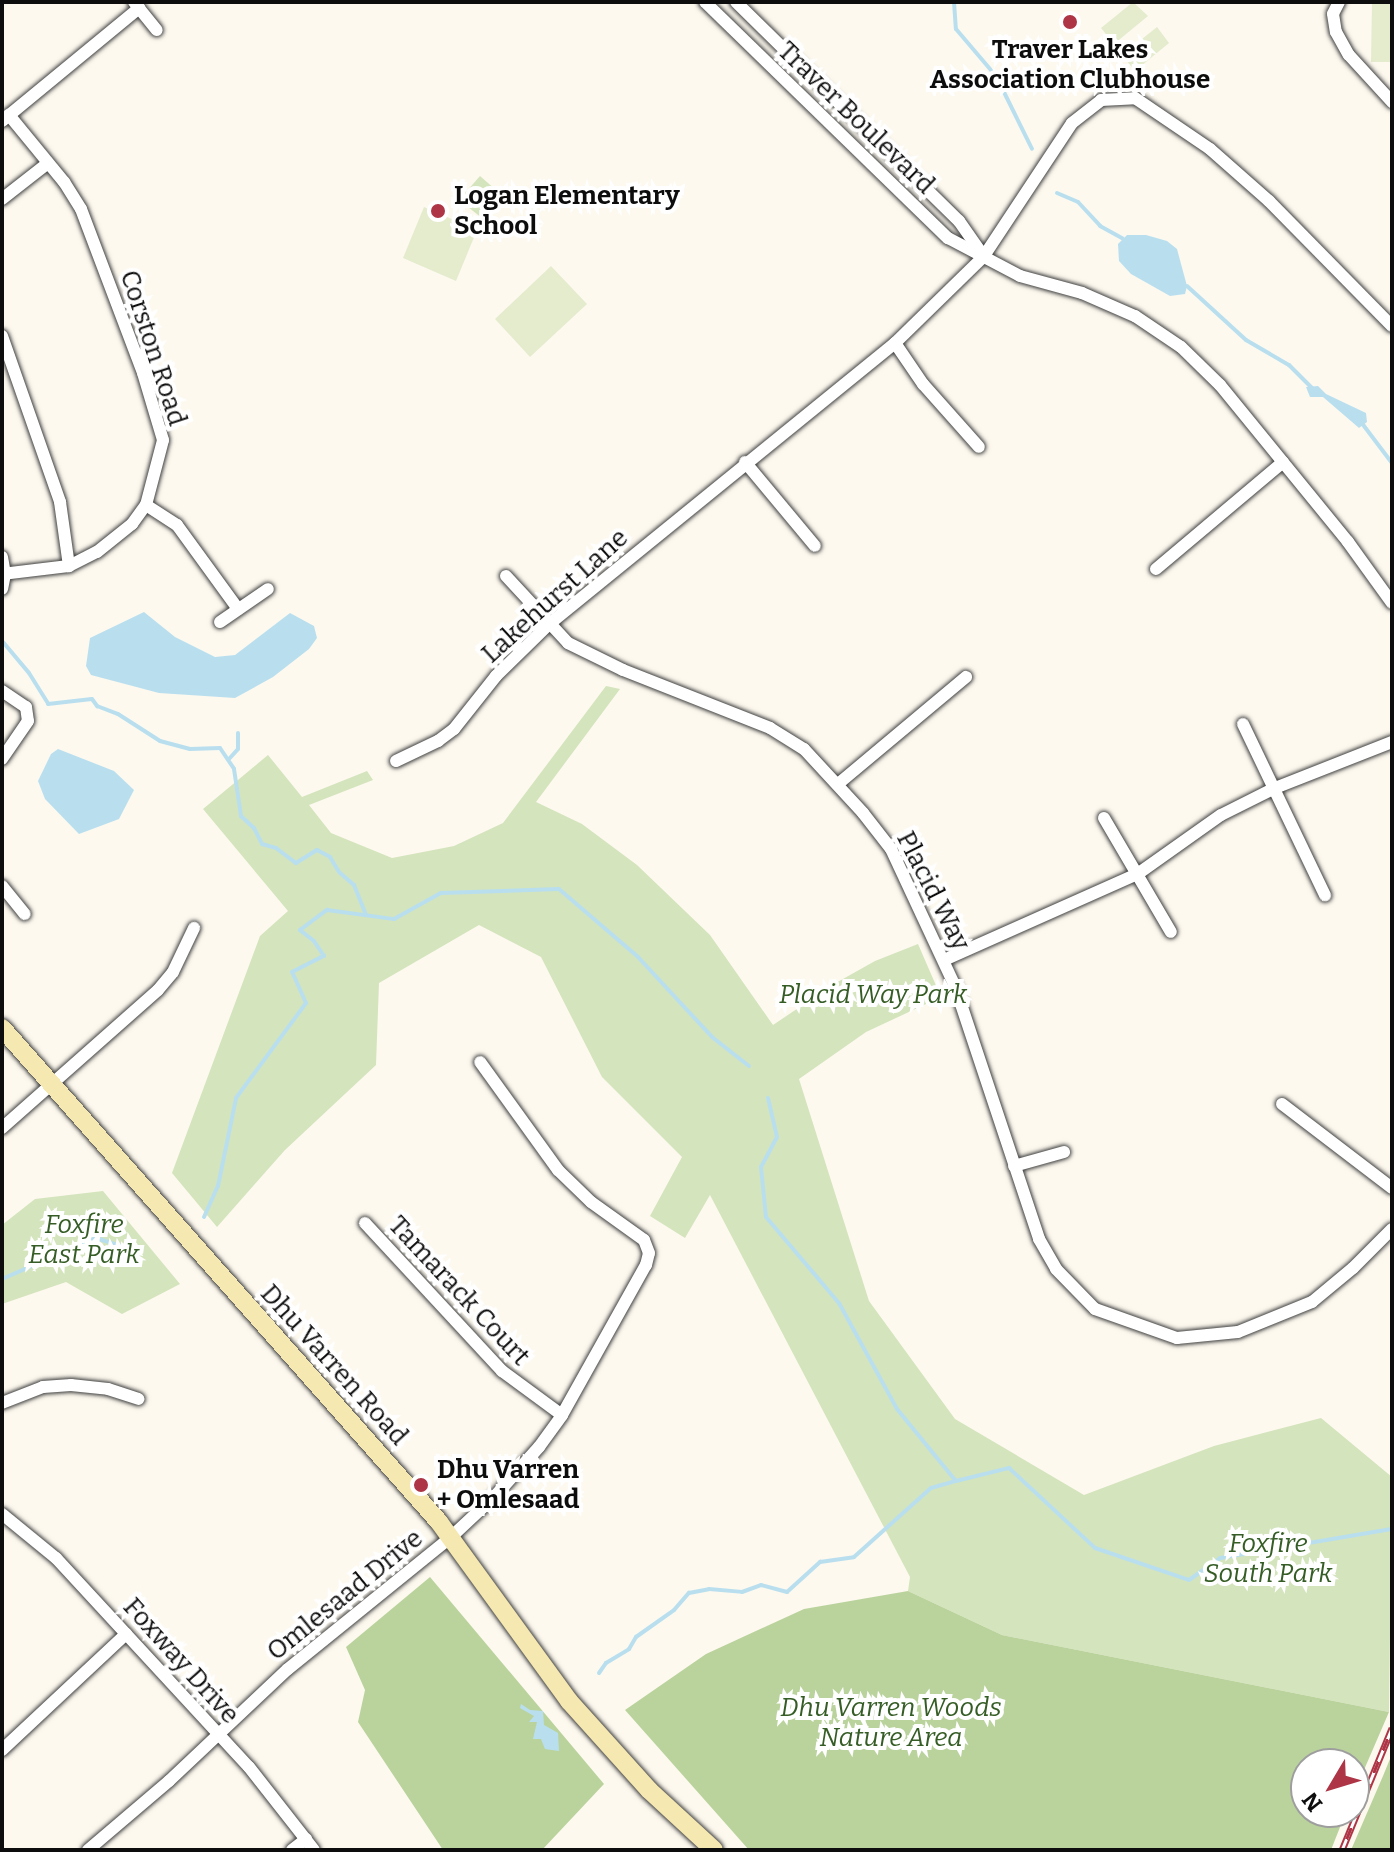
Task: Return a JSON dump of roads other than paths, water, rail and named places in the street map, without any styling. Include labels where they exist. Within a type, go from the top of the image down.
[{"type":"main road","name":"Dhu Varren Road","points":[[2,1028],[450,1538],[569,1701],[649,1790],[714,1850]]},
{"type":"street","name":"Traver Boulevard","points":[[705,2],[948,238],[1020,276],[1082,293],[1146,324],[1181,347],[1220,385],[1392,603]]},
{"type":"street","name":"Traver Boulevard","points":[[736,2],[959,221],[984,256]]},
{"type":"street","points":[[1339,2],[1333,14],[1336,32],[1349,55],[1392,102]]},
{"type":"street","points":[[5,118],[137,5],[157,30]]},
{"type":"street","name":"Lakehurst Lane","points":[[396,761],[438,741],[454,729],[496,676],[548,625],[895,343],[984,256],[1081,113],[1101,100],[1135,98],[1210,149],[1269,201],[1392,326]]},
{"type":"street","name":"Corston Road","points":[[4,574],[69,566],[97,552],[132,524],[146,505],[163,440],[153,400],[81,209],[48,163],[5,118]]},
{"type":"street","points":[[2,199],[48,163]]},
{"type":"street","points":[[2,336],[60,502],[69,566]]},
{"type":"street","points":[[895,343],[923,384],[979,447]]},
{"type":"street","points":[[745,462],[815,546]]},
{"type":"street","points":[[1156,569],[1283,462]]},
{"type":"street","points":[[146,505],[177,525],[238,609]]},
{"type":"street","points":[[2,557],[2,589]]},
{"type":"street","name":"Placid Way","points":[[506,576],[548,625],[588,655],[770,728],[804,749],[838,784],[891,849],[959,996],[1039,1239],[1056,1269],[1095,1309],[1177,1338],[1238,1332],[1312,1302],[1353,1268],[1392,1229]]},
{"type":"street","points":[[220,622],[268,589]]},
{"type":"street","points":[[838,784],[966,677]]},
{"type":"street","points":[[2,691],[26,707],[28,721],[2,759]]},
{"type":"street","points":[[1243,724],[1325,895]]},
{"type":"street","points":[[944,960],[1139,873],[1221,815],[1275,788],[1392,742]]},
{"type":"street","points":[[1104,818],[1171,932]]},
{"type":"street","points":[[2,886],[25,914]]},
{"type":"street","points":[[2,1128],[158,990],[173,972],[194,928]]},
{"type":"street","name":"Omlesaad Drive","points":[[88,1850],[169,1781],[298,1661],[450,1538],[526,1463],[562,1415],[646,1265],[649,1253],[644,1240],[591,1202],[558,1170],[480,1062]]},
{"type":"street","points":[[1282,1104],[1392,1188]]},
{"type":"street","points":[[1014,1166],[1064,1152]]},
{"type":"street","name":"Tamarack Court","points":[[365,1223],[502,1371],[562,1415]]},
{"type":"street","points":[[2,1403],[43,1387],[71,1385],[108,1389],[138,1399]]},
{"type":"street","name":"Foxway Drive","points":[[2,1514],[56,1558],[260,1780],[310,1845]]},
{"type":"street","points":[[2,1750],[126,1634]]},
{"type":"street","points":[[292,1850],[310,1845]]},
{"type":"water","points":[[1127,235],[1146,235],[1167,241],[1177,249],[1187,286],[1185,294],[1170,296],[1131,274],[1119,261],[1118,244]]},
{"type":"water","points":[[1318,386],[1326,394],[1366,413],[1367,422],[1359,428],[1323,397],[1310,397],[1306,387]]},
{"type":"water","points":[[144,612],[175,637],[215,657],[235,655],[290,613],[314,626],[317,638],[309,649],[273,677],[235,698],[159,693],[91,675],[86,666],[90,638]]},
{"type":"water","points":[[58,749],[114,771],[134,790],[119,819],[79,834],[45,799],[38,781],[51,754]]},
{"type":"water","points":[[521,1704],[530,1710],[543,1711],[544,1725],[558,1733],[559,1751],[545,1749],[541,1739],[533,1739],[537,1722],[529,1722],[534,1716],[520,1708]]},
{"type":"waterway","points":[[954,2],[956,29],[996,76],[1032,149]]},
{"type":"waterway","points":[[1057,193],[1078,202],[1100,226],[1123,239]]},
{"type":"waterway","points":[[1187,286],[1246,340],[1289,365],[1314,390]]},
{"type":"waterway","points":[[1361,422],[1392,463]]},
{"type":"waterway","points":[[3,642],[29,673],[48,704],[92,699],[97,706],[118,714],[160,741],[190,749],[220,748],[234,769],[241,816],[254,828],[262,844],[276,848],[296,863],[317,850],[330,857],[339,872],[354,885],[366,915]]},
{"type":"waterway","points":[[229,759],[238,749],[238,733]]},
{"type":"waterway","points":[[204,1217],[218,1186],[236,1098],[306,1003],[292,972],[324,956],[314,941],[300,930],[327,910],[394,919],[441,893],[559,889],[638,957],[712,1037],[749,1066]]},
{"type":"waterway","points":[[768,1098],[777,1137],[761,1167],[766,1217],[839,1303],[897,1409],[956,1481],[1009,1468],[1095,1548],[1189,1580],[1220,1558],[1392,1529]]},
{"type":"waterway","points":[[2,1279],[96,1238],[123,1247]]},
{"type":"waterway","points":[[599,1673],[606,1663],[629,1649],[636,1637],[674,1610],[689,1593],[709,1589],[742,1592],[761,1585],[787,1592],[820,1562],[854,1557],[931,1488],[956,1481]]},
{"type":"railway","points":[[1342,1850],[1392,1728]]},
{"type":"place","name":"Traver Lakes Association Clubhouse","points":[[1070,22]]},
{"type":"place","name":"Logan Elementary School","points":[[438,211]]},
{"type":"place","name":"Dhu Varren + Omlesaad","points":[[421,1485]]},
{"type":"park label","name":"Placid Way Park","points":[[873,995]]},
{"type":"park label","name":"Foxfire East Park","points":[[84,1240]]},
{"type":"park label","name":"Foxfire South Park","points":[[1268,1559]]},
{"type":"park label","name":"Dhu Varren Woods Nature Area","points":[[891,1723]]}]
